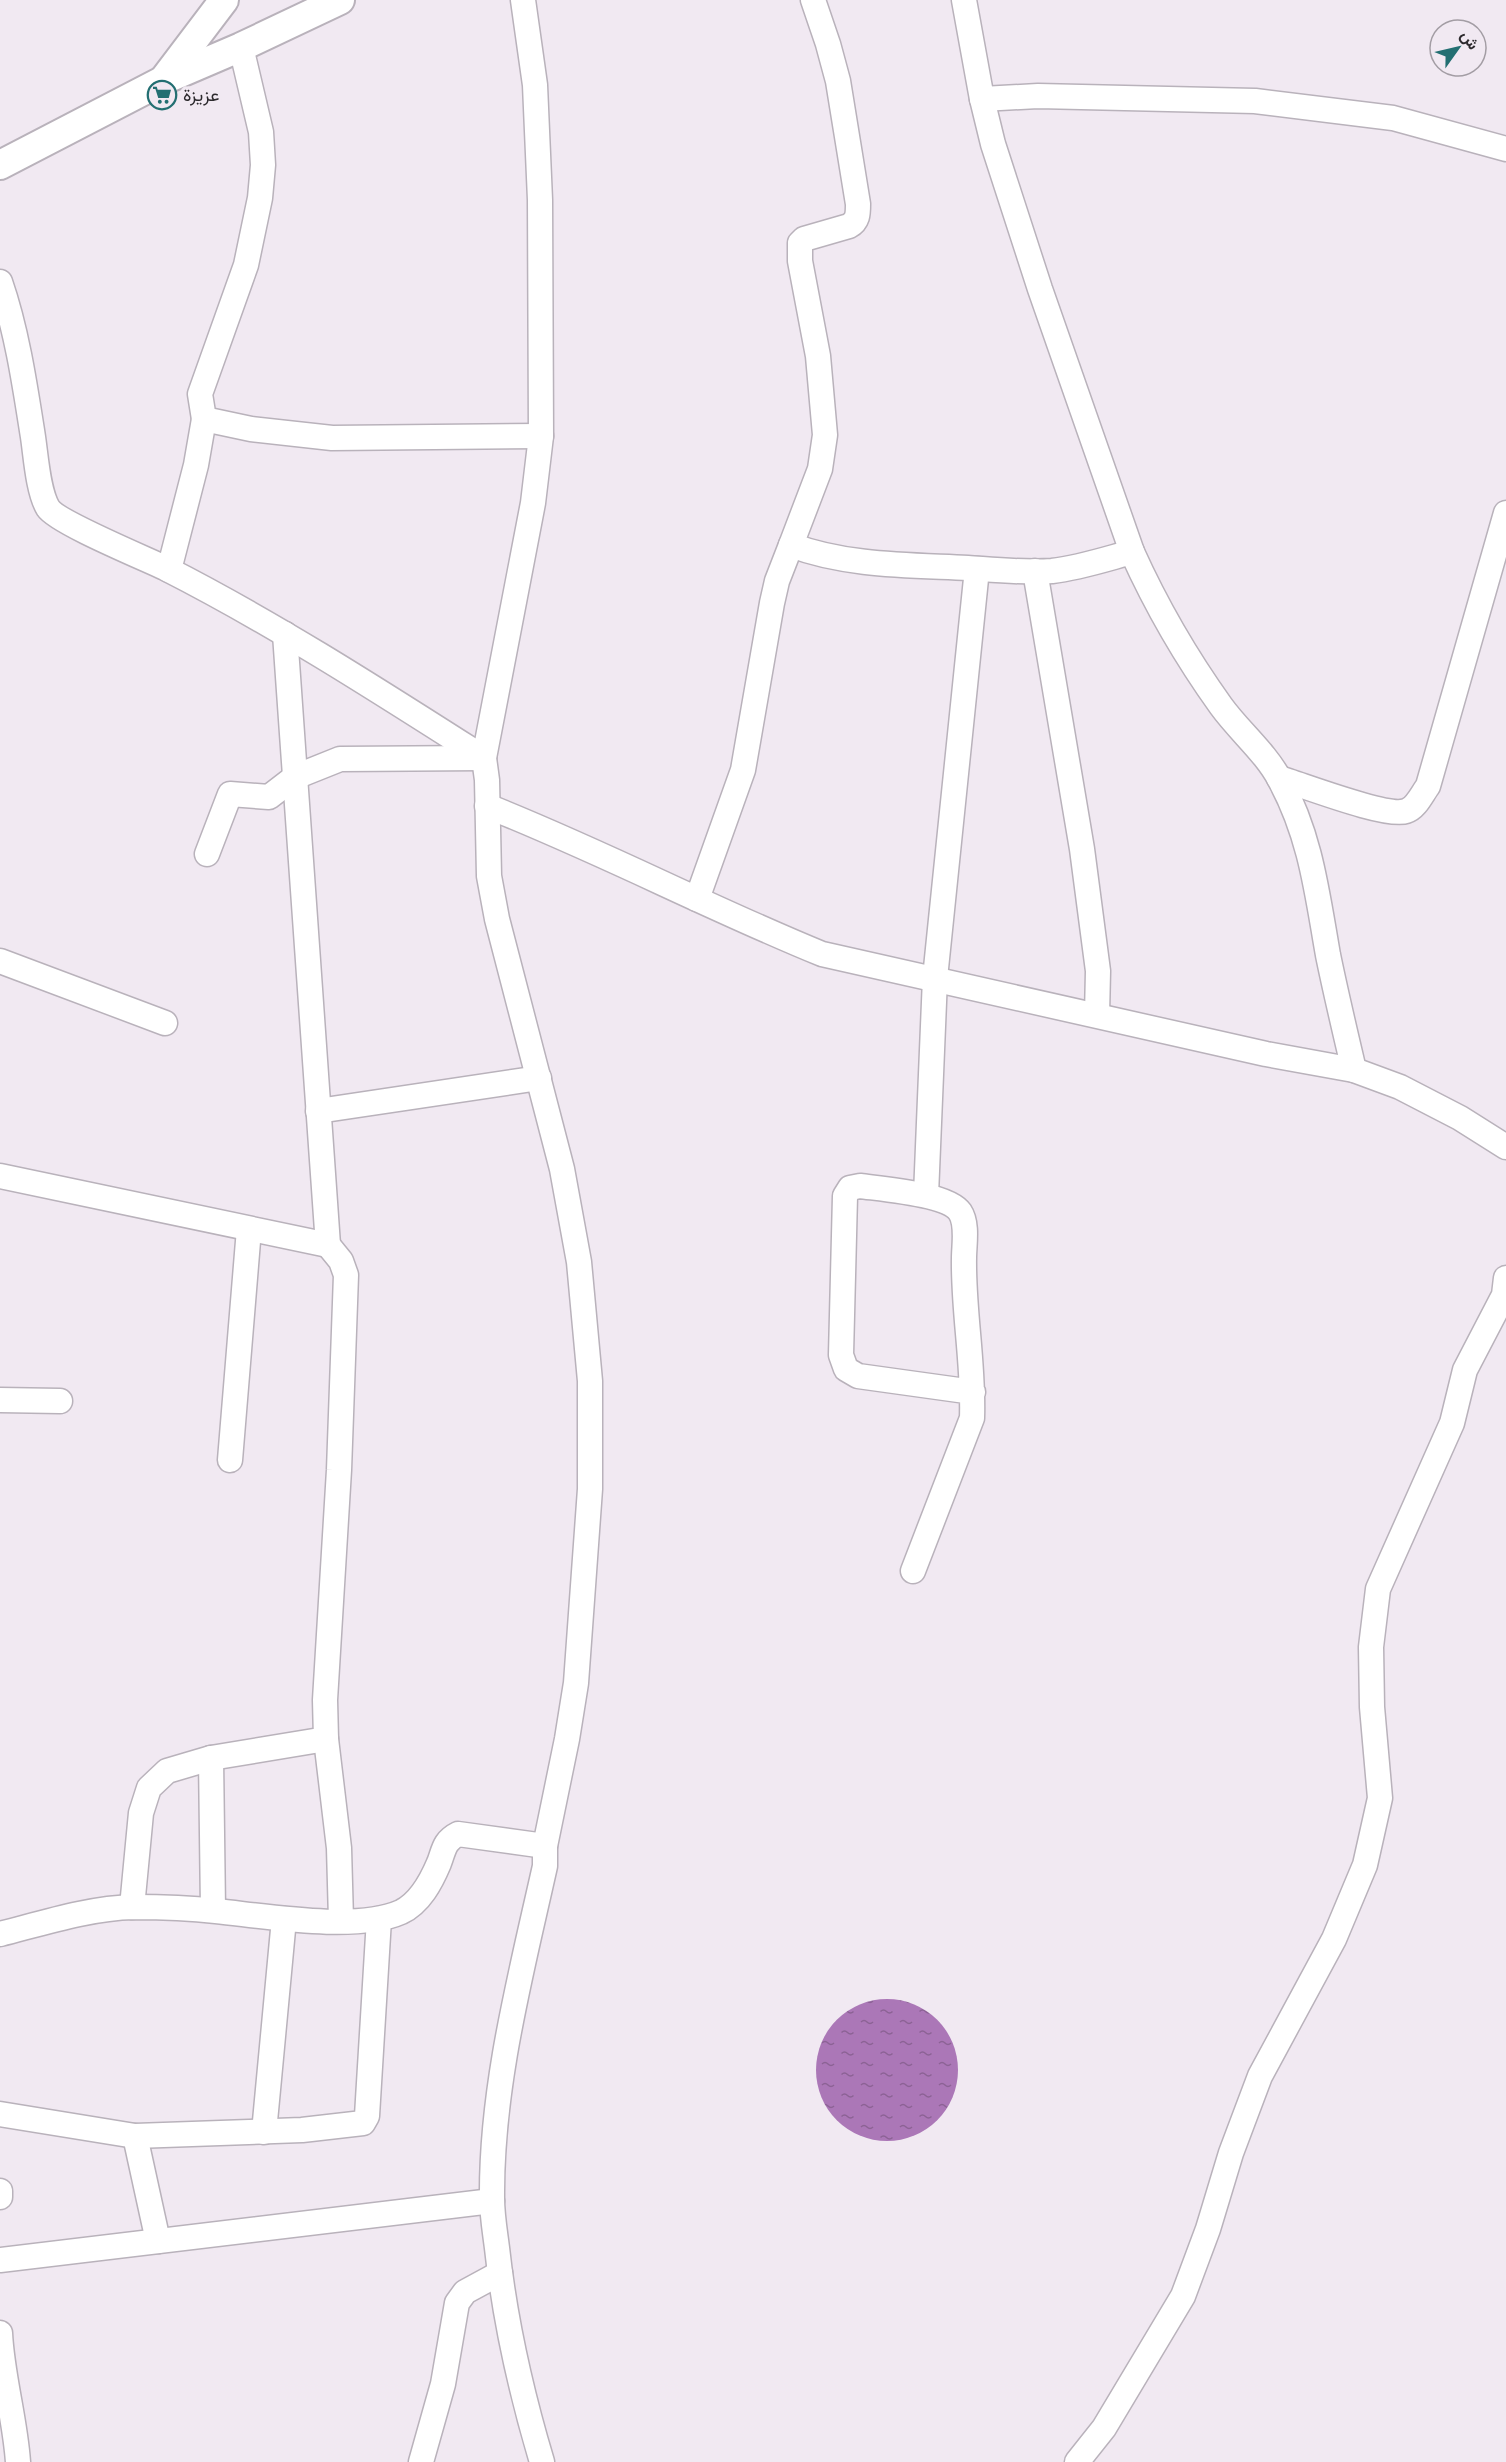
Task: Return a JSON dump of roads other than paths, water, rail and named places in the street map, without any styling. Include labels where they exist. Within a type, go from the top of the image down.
[{"type":"street","points":[[164,80],[224,0]]},
{"type":"street","points":[[0,165],[164,80],[241,47],[340,0]]},
{"type":"street","points":[[523,0],[535,85],[540,211],[541,436],[533,503],[484,758],[489,876],[497,919],[562,1169],[579,1262],[590,1381],[590,1489],[576,1683],[545,1846],[545,1866],[522,1968],[495,2127],[492,2201],[500,2273],[522,2389],[542,2462]]},
{"type":"street","points":[[697,899],[743,770],[777,581],[820,469],[825,435],[818,356],[800,261],[800,243],[804,239],[849,226],[855,223],[858,217],[858,204],[838,81],[813,0]]},
{"type":"street","points":[[964,0],[982,99],[993,144],[1040,289],[1132,552],[1148,587],[1221,706],[1279,778],[1297,814],[1308,846],[1334,987],[1354,1070]]},
{"type":"street","points":[[169,570],[196,465],[204,419],[200,394],[246,265],[260,198],[263,165],[261,132],[254,93],[241,47]]},
{"type":"street","points":[[982,99],[1038,96],[1255,101],[1382,116],[1506,148]]},
{"type":"street","points":[[0,282],[7,301],[27,399],[40,482],[49,509],[69,522],[169,570],[285,634],[484,758]]},
{"type":"street","points":[[204,419],[251,429],[333,438],[541,436]]},
{"type":"street","points":[[1279,778],[1385,811],[1406,811],[1417,803],[1428,786],[1506,513]]},
{"type":"street","points":[[791,545],[843,558],[890,564],[1035,571],[1075,567],[1132,552]]},
{"type":"street","points":[[926,1195],[935,978],[977,569]]},
{"type":"street","points":[[1035,571],[1082,849],[1098,970],[1097,1015]]},
{"type":"street","points":[[285,634],[328,1245],[341,1261],[346,1275],[339,1470],[325,1700],[326,1739],[339,1848],[341,1920]]},
{"type":"street","points":[[207,855],[230,794],[269,797],[295,777],[340,759],[484,758]]},
{"type":"street","points":[[487,806],[697,899],[754,927],[822,954],[1266,1054],[1354,1070],[1400,1087],[1460,1118],[1506,1148]]},
{"type":"street","points":[[0,961],[165,1023]]},
{"type":"street","points":[[318,1111],[540,1078]]},
{"type":"street","points":[[0,1176],[328,1245]]},
{"type":"street","points":[[914,1571],[972,1418],[973,1392],[964,1265],[964,1222],[960,1212],[953,1206],[926,1195],[860,1186],[850,1188],[845,1196],[841,1355],[846,1370],[858,1376],[973,1392]]},
{"type":"street","points":[[230,1460],[249,1229]]},
{"type":"street","points":[[1077,2462],[1104,2428],[1183,2296],[1208,2229],[1230,2153],[1260,2076],[1334,1939],[1365,1865],[1380,1798],[1371,1667],[1378,1588],[1452,1423],[1465,1370],[1504,1294],[1506,1278]]},
{"type":"street","points":[[0,1400],[60,1401]]},
{"type":"street","points":[[132,1907],[141,1813],[149,1788],[167,1771],[212,1758],[326,1739]]},
{"type":"street","points":[[212,1758],[213,1910]]},
{"type":"street","points":[[0,1934],[69,1917],[132,1907],[213,1910],[284,1919],[379,1919],[402,1911],[419,1900],[439,1863],[444,1846],[458,1834],[545,1846]]},
{"type":"street","points":[[264,2132],[284,1919]]},
{"type":"street","points":[[0,2114],[135,2136],[264,2132],[355,2126],[363,2123],[367,2116],[379,1919]]},
{"type":"street","points":[[135,2136],[158,2241]]},
{"type":"street","points":[[0,2191],[0,2198]]},
{"type":"street","points":[[0,2260],[492,2201]]},
{"type":"street","points":[[421,2462],[443,2384],[457,2303],[465,2292],[500,2273]]},
{"type":"street","points":[[0,2333],[1,2356],[16,2437],[18,2462]]},
{"type":"water","points":[[887,1999],[914,2004],[937,2020],[953,2043],[958,2070],[953,2097],[937,2120],[914,2136],[887,2141],[860,2136],[837,2120],[821,2097],[816,2070],[821,2043],[837,2020],[860,2004]]},
{"type":"place","name":"عزيزة","points":[[162,95]]}]
